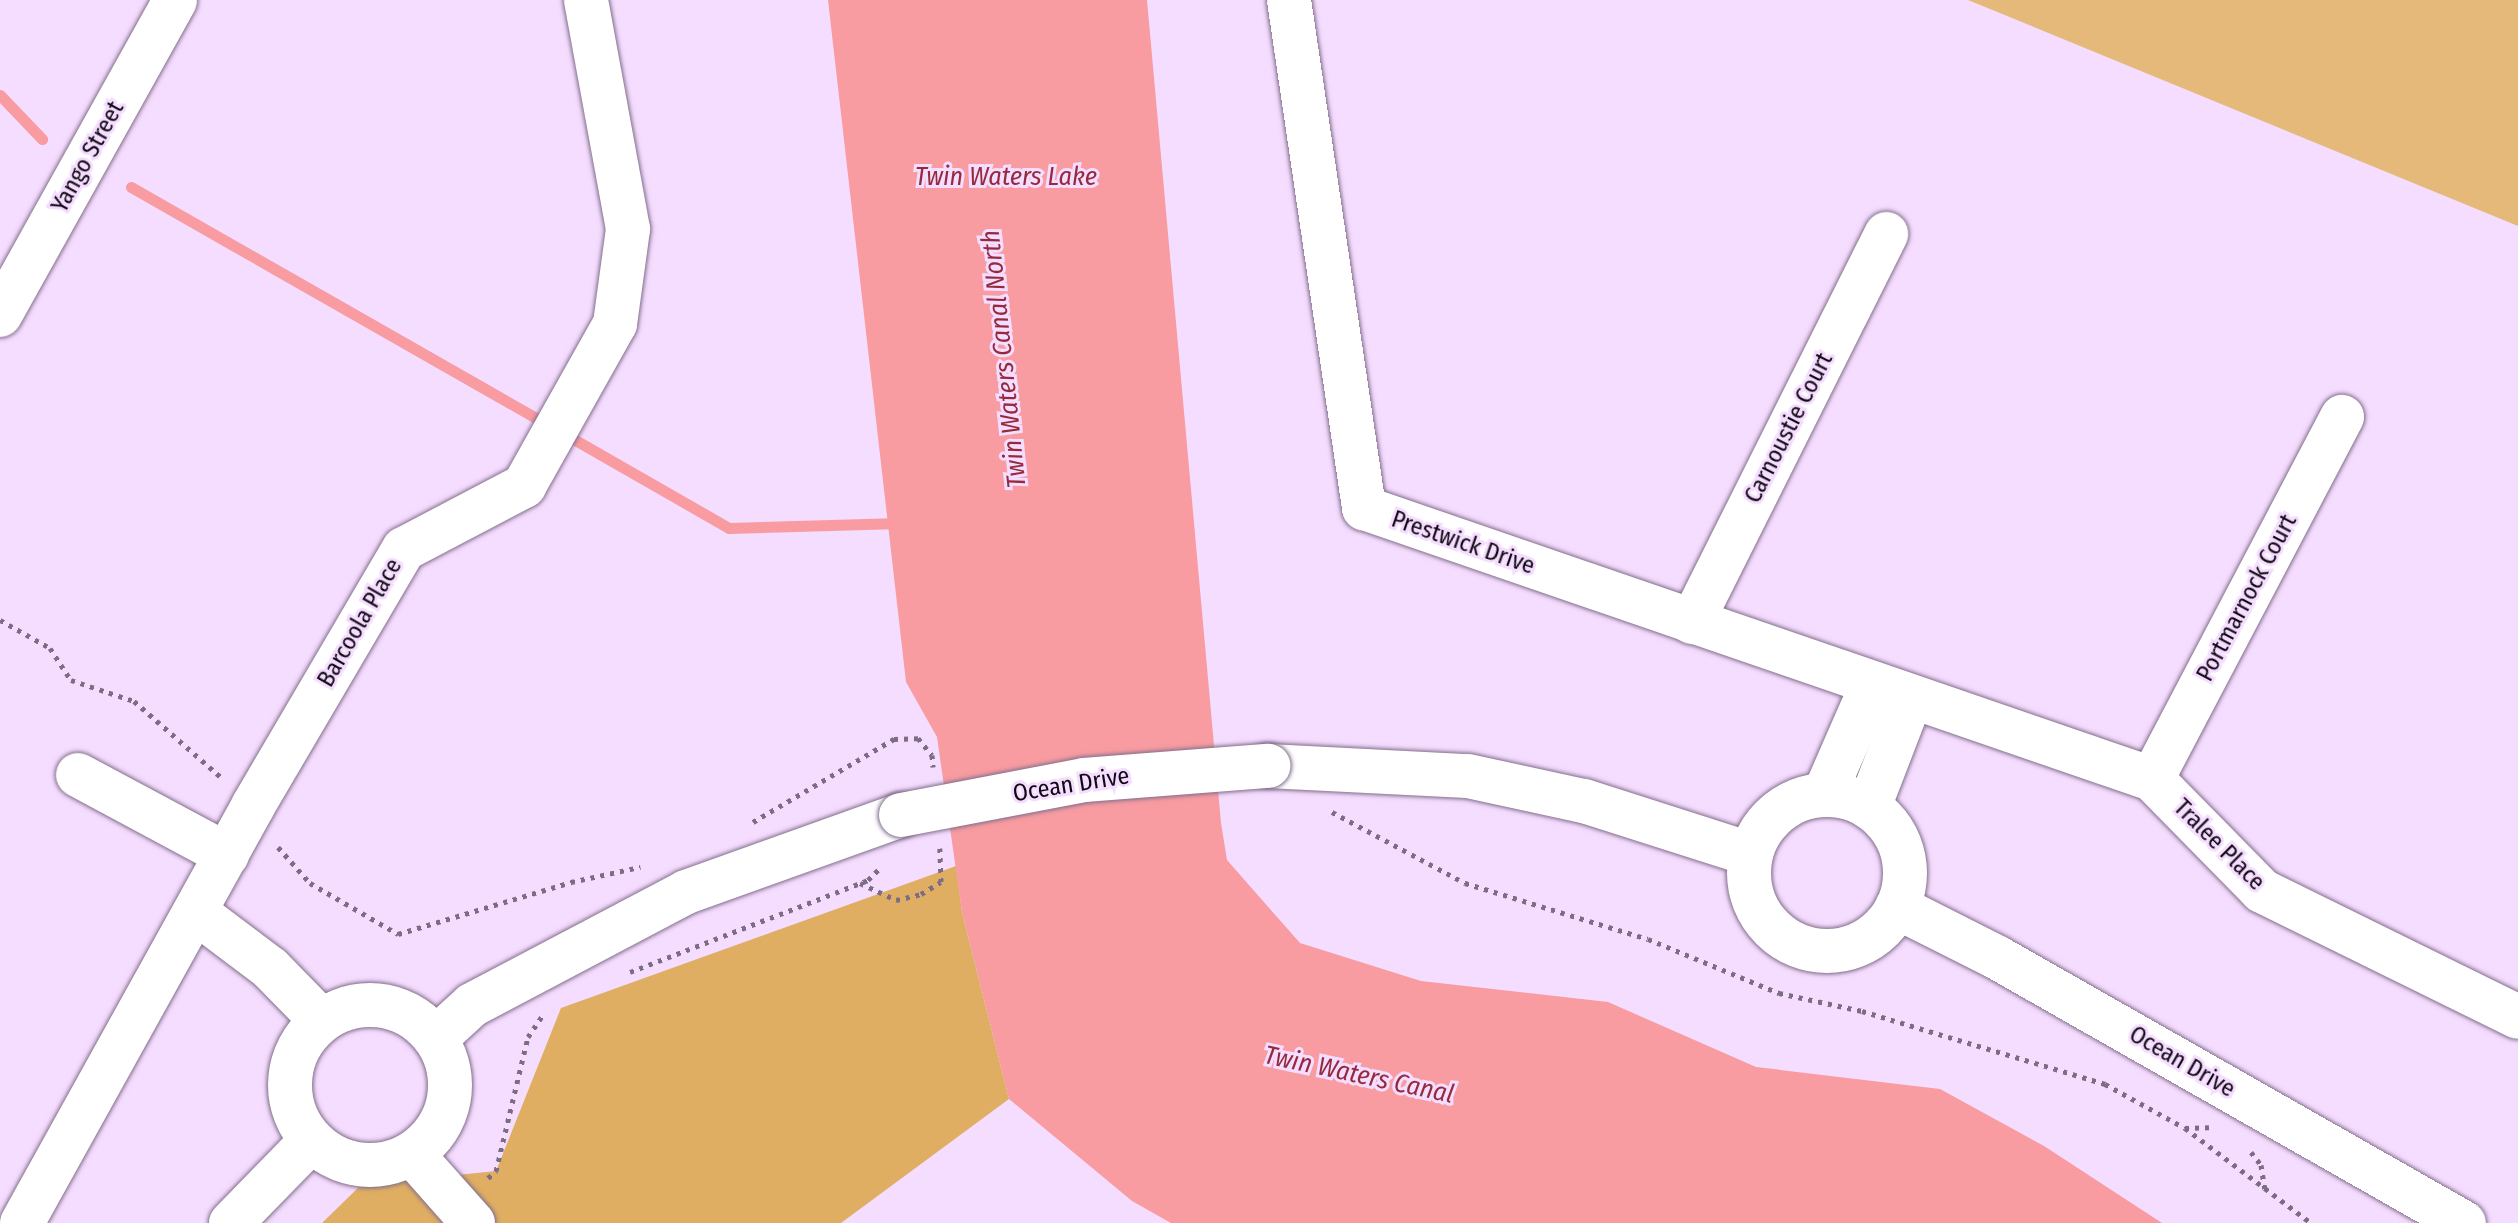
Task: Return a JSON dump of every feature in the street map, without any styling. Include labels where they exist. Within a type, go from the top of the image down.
[{"type":"street","name":"Yango Street","points":[[0,315],[175,0]]},
{"type":"street","name":"Barcoola Place","points":[[22,1223],[197,913],[253,806],[404,549],[524,486],[615,324],[628,229],[586,0]]},
{"type":"street","name":"Prestwick Drive","points":[[1289,0],[1364,508],[1891,691]]},
{"type":"street","name":"Carnoustie Court","points":[[1692,622],[1886,234]]},
{"type":"street","name":"Portmarnock Court","points":[[2152,779],[2342,417]]},
{"type":"street","name":"Tralee Place","points":[[1891,691],[2152,779],[2262,891],[2518,1017]]},
{"type":"street","points":[[1824,795],[1891,691]]},
{"type":"street","points":[[1869,807],[1891,691]]},
{"type":"street","name":"Ocean Drive","points":[[436,1038],[472,1005],[686,892],[901,815],[1084,780],[1268,766],[1468,776],[1584,801],[1750,854]]},
{"type":"street","points":[[78,775],[227,855]]},
{"type":"street","points":[[1824,795],[1869,807],[1883,819],[1902,851],[1904,889],[1897,907],[1883,928],[1863,943],[1838,951],[1812,951],[1788,943],[1768,926],[1754,905],[1750,854],[1760,831],[1778,812],[1799,799],[1824,795]]},
{"type":"street","name":"Ocean Drive","points":[[1897,907],[1998,958],[2464,1223]]},
{"type":"street","points":[[197,913],[270,968],[321,1020]]},
{"type":"street","points":[[382,1005],[418,1019],[436,1038],[448,1062],[451,1088],[445,1114],[432,1137],[412,1154],[387,1164],[359,1165],[333,1157],[311,1141],[296,1118],[289,1092],[292,1065],[303,1040],[321,1020],[344,1007],[382,1005]]},
{"type":"street","points":[[231,1223],[311,1141]]},
{"type":"street","points":[[412,1154],[466,1213]]},
{"type":"path","points":[[0,620],[50,648],[71,680],[134,701],[253,806],[284,857],[310,883],[398,934],[571,882],[647,866]]},
{"type":"path","points":[[745,826],[894,739],[918,738],[932,755],[935,784]]},
{"type":"path","points":[[1320,805],[1465,883],[1648,939],[1779,993],[1862,1011],[2105,1084],[2185,1128],[2311,1223]]},
{"type":"path","points":[[860,883],[896,900],[921,894],[941,882],[940,843]]},
{"type":"path","points":[[617,977],[860,883],[889,860]]},
{"type":"path","points":[[466,1213],[496,1171],[528,1037],[553,1008]]},
{"type":"path","points":[[2185,1128],[2217,1128]]},
{"type":"path","points":[[2244,1144],[2261,1165],[2265,1191]]},
{"type":"shaded area","points":[[1968,0],[2518,0],[2518,226]]},
{"type":"shaded area","points":[[956,866],[962,912],[1009,1099],[841,1223],[322,1223],[361,1185],[496,1171],[561,1008]]},
{"type":"water","name":"Twin Waters Lake","points":[[828,0],[1147,0],[1221,823],[1227,860],[1300,943],[1421,981],[1608,1002],[1756,1067],[1940,1089],[2044,1146],[2162,1223],[1171,1223],[1132,1201],[1009,1099],[962,912],[937,737],[906,682]]},
{"type":"waterway","points":[[0,95],[42,139]]},
{"type":"waterway","points":[[131,187],[548,425]]},
{"type":"waterway","points":[[563,433],[729,528],[900,523]]},
{"type":"water label","name":"Twin Waters Canal North","points":[[1004,359]]},
{"type":"water label","name":"Twin Waters Canal","points":[[1359,1075]]}]
